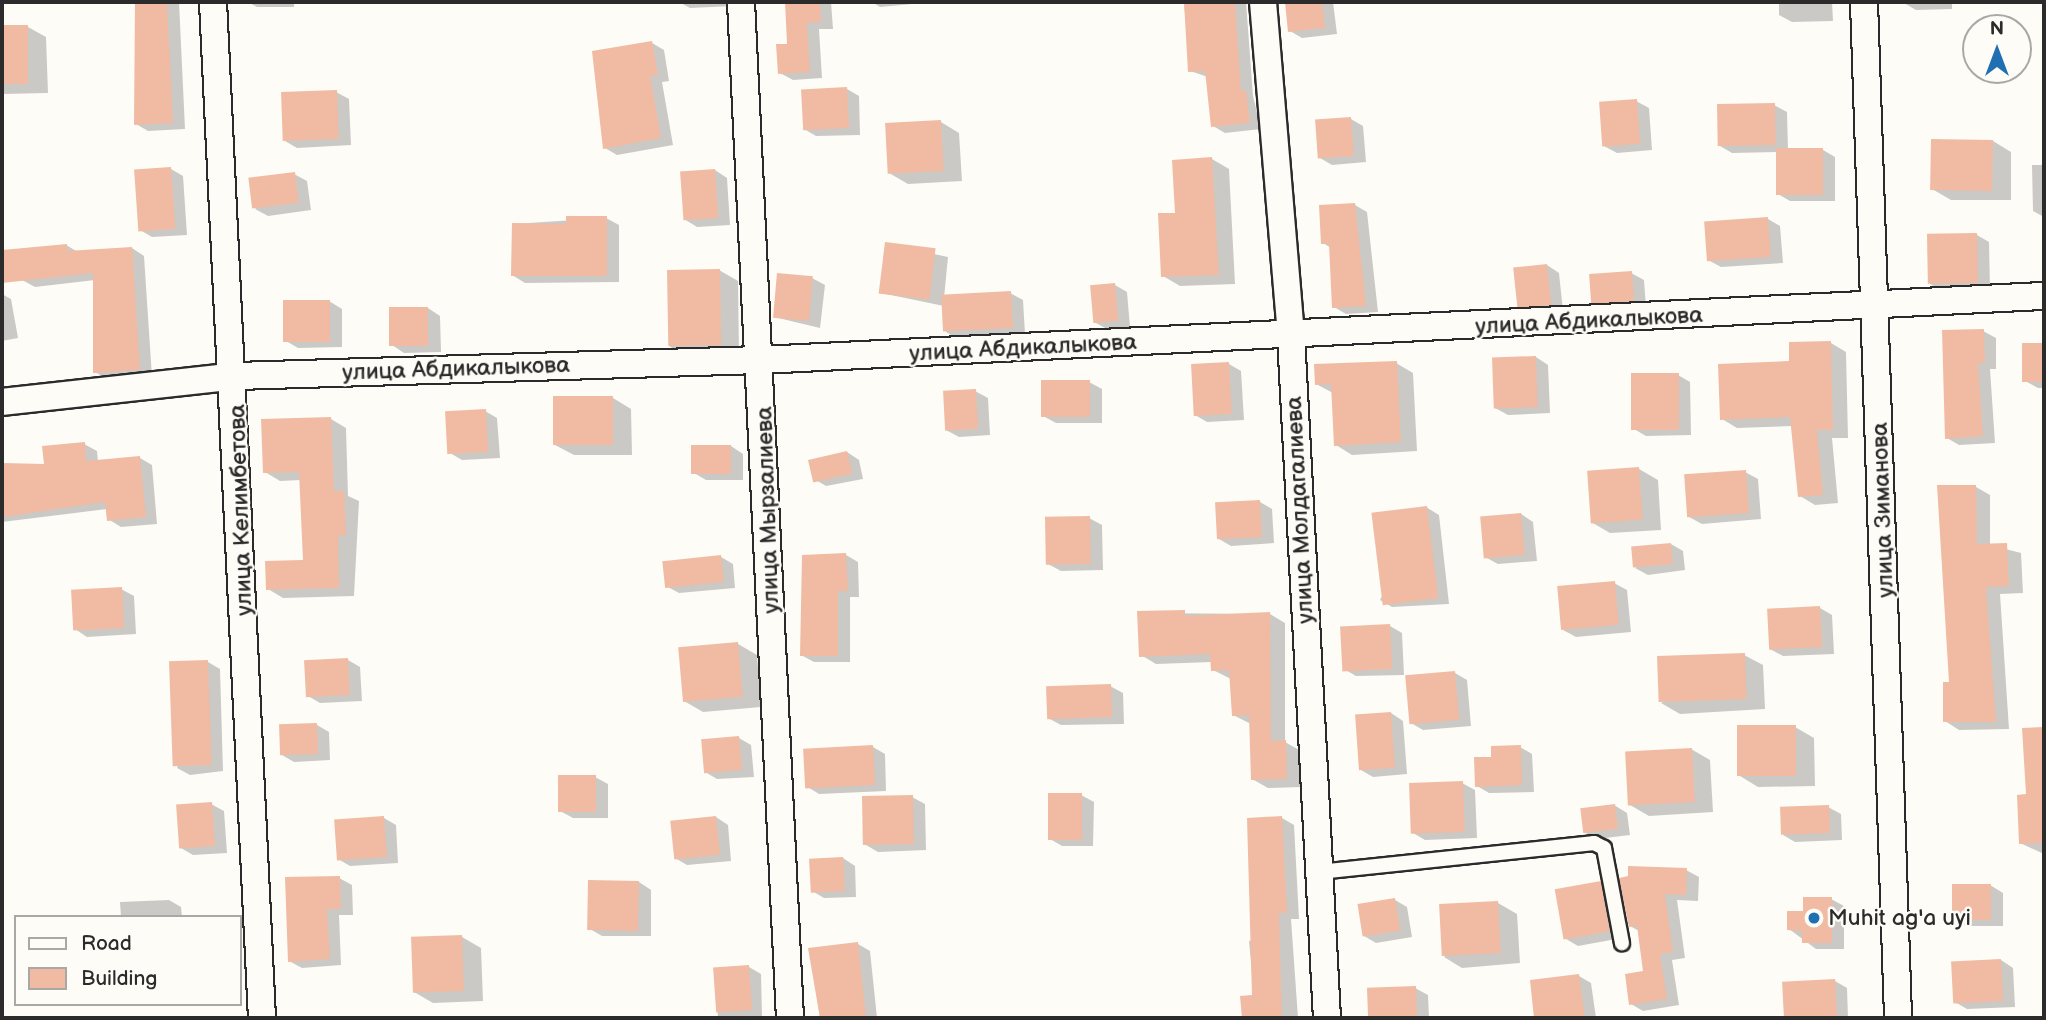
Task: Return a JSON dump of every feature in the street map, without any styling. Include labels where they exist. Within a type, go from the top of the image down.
[{"type":"street","name":"улица Келимбетова","points":[[213,2],[236,376],[262,1018]]},
{"type":"street","name":"улица Мырзалиева","points":[[741,2],[761,360],[790,1018]]},
{"type":"street","name":"улица Молдагалиева","points":[[1263,2],[1291,336],[1327,1018]]},
{"type":"street","name":"улица Зиманова","points":[[1864,2],[1877,307],[1898,1018]]},
{"type":"street","name":"улица Абдикалыкова","points":[[2,402],[236,376],[761,360],[1877,307],[2044,296]]},
{"type":"lane","points":[[1320,872],[1594,844],[1604,848],[1622,943]]},
{"type":"building","points":[[135,2],[167,2],[173,123],[134,125]]},
{"type":"building","points":[[785,2],[820,2],[821,22],[807,23],[810,72],[778,74],[776,44],[787,44]]},
{"type":"building","points":[[1184,2],[1235,2],[1241,91],[1246,90],[1250,123],[1211,127],[1205,71],[1188,72]]},
{"type":"building","points":[[1285,2],[1322,2],[1325,28],[1288,32]]},
{"type":"building","points":[[2,25],[28,25],[28,84],[2,84]]},
{"type":"building","points":[[652,41],[658,75],[650,76],[661,138],[603,149],[592,51]]},
{"type":"building","points":[[847,87],[849,128],[803,130],[801,89]]},
{"type":"building","points":[[337,90],[339,139],[283,141],[281,92]]},
{"type":"building","points":[[1637,99],[1640,144],[1602,147],[1599,102]]},
{"type":"building","points":[[1775,103],[1776,145],[1718,146],[1717,104]]},
{"type":"building","points":[[1351,117],[1354,156],[1318,158],[1315,120]]},
{"type":"building","points":[[941,120],[944,171],[888,174],[885,123]]},
{"type":"building","points":[[1931,139],[1993,140],[1992,191],[1930,190]]},
{"type":"building","points":[[1776,148],[1823,148],[1823,195],[1776,195]]},
{"type":"building","points":[[1212,157],[1219,275],[1161,277],[1158,213],[1175,213],[1172,160]]},
{"type":"building","points":[[171,167],[175,229],[138,231],[134,170]]},
{"type":"building","points":[[715,169],[718,218],[684,220],[680,171]]},
{"type":"building","points":[[295,172],[299,203],[252,208],[248,178]]},
{"type":"building","points":[[1355,203],[1366,306],[1332,308],[1329,244],[1321,244],[1319,205]]},
{"type":"building","points":[[566,216],[607,216],[607,276],[511,276],[512,223],[566,224]]},
{"type":"building","points":[[1768,217],[1771,257],[1707,261],[1704,221]]},
{"type":"building","points":[[1977,233],[1978,283],[1928,284],[1927,234]]},
{"type":"building","points":[[885,242],[936,248],[929,300],[879,294]]},
{"type":"building","points":[[67,244],[67,251],[132,247],[140,370],[93,373],[93,273],[2,283],[2,250]]},
{"type":"building","points":[[1547,264],[1551,305],[1517,308],[1513,268]]},
{"type":"building","points":[[720,269],[721,345],[668,346],[667,270]]},
{"type":"building","points":[[1632,271],[1634,301],[1591,304],[1589,274]]},
{"type":"building","points":[[777,273],[813,276],[809,321],[773,318]]},
{"type":"building","points":[[1115,283],[1118,321],[1093,323],[1090,285]]},
{"type":"building","points":[[1011,291],[1013,328],[943,332],[941,295]]},
{"type":"building","points":[[283,300],[330,300],[330,342],[283,342]]},
{"type":"building","points":[[389,307],[428,307],[428,346],[389,346]]},
{"type":"building","points":[[1984,329],[1985,363],[1978,363],[1983,436],[1945,439],[1942,330]]},
{"type":"building","points":[[1831,341],[1833,430],[1817,430],[1823,495],[1798,497],[1790,417],[1720,420],[1718,364],[1789,361],[1789,342]]},
{"type":"building","points":[[2022,343],[2044,343],[2044,382],[2022,382]]},
{"type":"building","points":[[1536,356],[1538,407],[1494,409],[1492,358]]},
{"type":"building","points":[[1397,361],[1401,442],[1334,446],[1331,384],[1315,385],[1314,364]]},
{"type":"building","points":[[1229,362],[1232,414],[1194,416],[1191,364]]},
{"type":"building","points":[[1631,373],[1679,373],[1679,430],[1631,430]]},
{"type":"building","points":[[1041,380],[1090,380],[1090,417],[1041,417]]},
{"type":"building","points":[[976,389],[978,429],[945,431],[943,391]]},
{"type":"building","points":[[553,396],[613,396],[613,445],[553,445]]},
{"type":"building","points":[[486,409],[488,452],[447,454],[445,411]]},
{"type":"building","points":[[331,417],[334,491],[344,491],[346,535],[338,536],[339,588],[266,590],[265,561],[303,560],[299,472],[263,473],[261,419]]},
{"type":"building","points":[[85,442],[86,461],[140,456],[146,517],[107,521],[105,502],[2,517],[2,463],[44,464],[42,446]]},
{"type":"building","points":[[691,445],[731,445],[731,474],[691,474]]},
{"type":"building","points":[[847,451],[852,473],[813,482],[808,460]]},
{"type":"building","points":[[1639,467],[1643,520],[1591,523],[1587,471]]},
{"type":"building","points":[[1746,470],[1749,513],[1687,517],[1684,474]]},
{"type":"building","points":[[1937,485],[1976,485],[1977,544],[2007,543],[2009,586],[1986,587],[1996,722],[1943,722],[1943,682],[1949,682]]},
{"type":"building","points":[[1260,500],[1262,537],[1217,539],[1215,502]]},
{"type":"building","points":[[1427,506],[1438,598],[1383,605],[1371,513]]},
{"type":"building","points":[[1521,513],[1525,555],[1484,558],[1480,517]]},
{"type":"building","points":[[1090,516],[1091,564],[1046,565],[1045,517]]},
{"type":"building","points":[[1671,543],[1673,564],[1633,567],[1631,546]]},
{"type":"building","points":[[846,553],[848,591],[838,591],[838,656],[800,656],[802,555]]},
{"type":"building","points":[[721,555],[724,582],[665,588],[662,561]]},
{"type":"building","points":[[1615,581],[1619,625],[1561,630],[1557,586]]},
{"type":"building","points":[[122,587],[124,628],[73,631],[71,590]]},
{"type":"building","points":[[1820,606],[1822,647],[1769,650],[1767,609]]},
{"type":"building","points":[[1185,610],[1185,616],[1270,612],[1271,741],[1286,740],[1287,779],[1251,780],[1249,715],[1232,716],[1229,670],[1211,671],[1210,654],[1139,657],[1137,611]]},
{"type":"building","points":[[1390,624],[1392,669],[1342,672],[1340,627]]},
{"type":"building","points":[[738,642],[743,697],[683,702],[678,647]]},
{"type":"building","points":[[1745,653],[1747,699],[1659,702],[1657,656]]},
{"type":"building","points":[[348,658],[350,695],[306,697],[304,660]]},
{"type":"building","points":[[208,660],[212,765],[173,766],[169,661]]},
{"type":"building","points":[[1455,671],[1459,720],[1409,724],[1405,675]]},
{"type":"building","points":[[1111,684],[1112,717],[1047,719],[1046,686]]},
{"type":"building","points":[[1391,712],[1395,768],[1359,770],[1355,715]]},
{"type":"building","points":[[317,723],[318,754],[280,755],[279,724]]},
{"type":"building","points":[[1737,725],[1796,725],[1796,776],[1737,776]]},
{"type":"building","points":[[2044,727],[2044,843],[2019,844],[2017,795],[2026,794],[2022,728]]},
{"type":"building","points":[[739,736],[742,770],[704,773],[701,739]]},
{"type":"building","points":[[873,745],[875,785],[805,789],[803,749]]},
{"type":"building","points":[[1521,745],[1522,785],[1475,787],[1474,757],[1491,757],[1491,746]]},
{"type":"building","points":[[1692,748],[1695,802],[1628,805],[1625,752]]},
{"type":"building","points":[[558,775],[596,775],[596,812],[558,812]]},
{"type":"building","points":[[1463,781],[1465,832],[1411,834],[1409,783]]},
{"type":"building","points":[[1048,793],[1082,793],[1082,840],[1048,840]]},
{"type":"building","points":[[913,795],[914,844],[863,845],[862,796]]},
{"type":"building","points":[[212,802],[215,846],[179,848],[176,805]]},
{"type":"building","points":[[1615,804],[1618,829],[1583,833],[1580,808]]},
{"type":"building","points":[[1829,805],[1830,833],[1781,835],[1780,807]]},
{"type":"building","points":[[384,816],[387,857],[337,860],[334,819]]},
{"type":"building","points":[[716,816],[720,855],[674,860],[670,821]]},
{"type":"building","points":[[1282,816],[1287,913],[1279,913],[1282,1018],[1242,1018],[1240,996],[1252,995],[1247,818]]},
{"type":"building","points":[[843,857],[845,891],[811,893],[809,859]]},
{"type":"building","points":[[1628,866],[1687,868],[1686,895],[1665,894],[1673,952],[1660,954],[1667,999],[1629,1005],[1625,974],[1643,971],[1637,926],[1629,927],[1619,878],[1628,876]]},
{"type":"building","points":[[340,876],[341,909],[327,909],[330,959],[288,962],[285,877]]},
{"type":"building","points":[[588,880],[639,881],[638,931],[587,930]]},
{"type":"building","points":[[1601,881],[1610,931],[1564,939],[1555,889]]},
{"type":"building","points":[[1952,884],[1991,884],[1991,920],[1952,920]]},
{"type":"building","points":[[1803,897],[1832,897],[1832,943],[1802,943],[1802,931],[1787,930],[1787,911],[1803,911]]},
{"type":"building","points":[[1395,898],[1400,931],[1363,937],[1357,904]]},
{"type":"building","points":[[1498,901],[1501,953],[1442,956],[1439,904]]},
{"type":"building","points":[[462,935],[464,991],[413,993],[411,937]]},
{"type":"building","points":[[858,942],[866,1018],[820,1018],[808,948]]},
{"type":"building","points":[[2001,959],[2003,1001],[1953,1004],[1951,962]]},
{"type":"building","points":[[749,965],[752,1010],[716,1012],[713,968]]},
{"type":"building","points":[[1579,974],[1585,1018],[1534,1018],[1530,980]]},
{"type":"building","points":[[1835,979],[1837,1018],[1784,1018],[1782,982]]},
{"type":"building","points":[[1416,986],[1417,1018],[1368,1018],[1367,988]]},
{"type":"place","name":"Muhit ag'a uyi","points":[[1814,918]]}]
